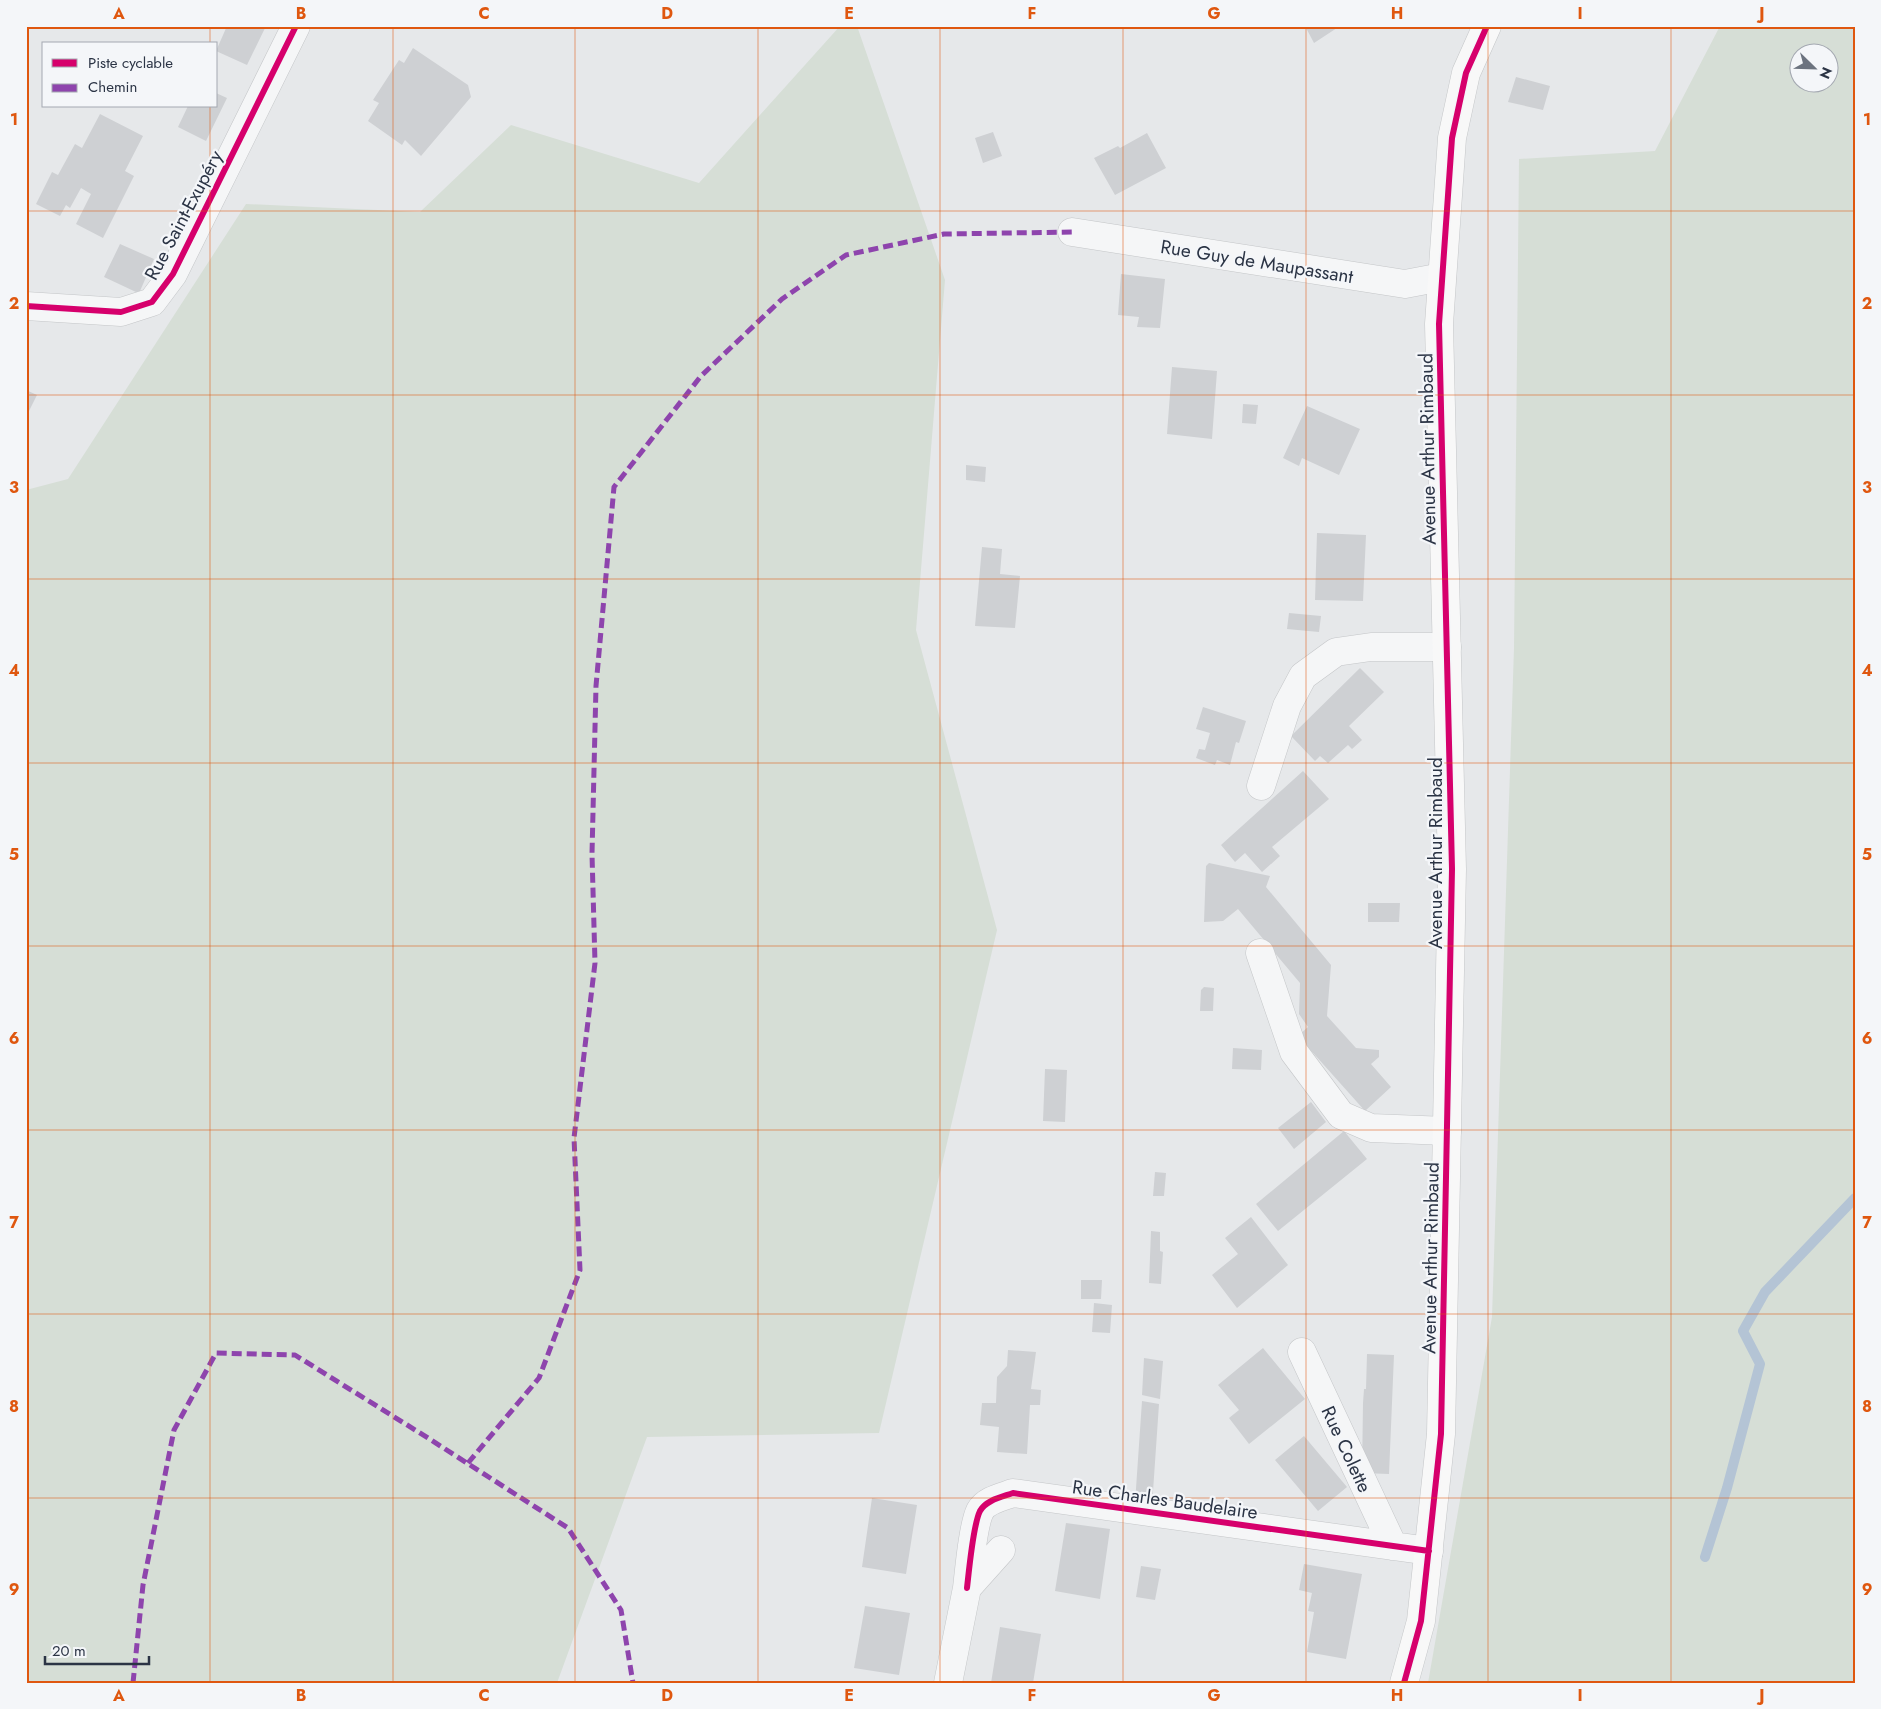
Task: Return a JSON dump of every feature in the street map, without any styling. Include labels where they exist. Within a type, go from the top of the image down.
[{"type":"street","name":"Rue Saint-Exupéry","points":[[26,306],[121,312],[152,302],[173,274],[296,26]]},
{"type":"street","name":"Avenue Arthur Rimbaud","points":[[1404,1683],[1421,1621],[1441,1434],[1452,869],[1439,324],[1452,138],[1466,73],[1487,26]]},
{"type":"street","name":"Rue Guy de Maupassant","points":[[1072,232],[1405,284],[1442,277]]},
{"type":"street","points":[[1261,786],[1287,706],[1303,676],[1336,652],[1371,647],[1447,647]]},
{"type":"street","points":[[1260,953],[1294,1052],[1341,1115],[1371,1128],[1447,1131]]},
{"type":"street","name":"Rue Colette","points":[[1302,1352],[1393,1546]]},
{"type":"street","name":"Rue Charles Baudelaire","points":[[967,1588],[980,1511],[991,1501],[1013,1493],[1429,1550]]},
{"type":"street","points":[[948,1683],[967,1588],[1001,1550]]},
{"type":"shaded area","points":[[840,26],[857,26],[945,280],[916,630],[997,930],[879,1433],[647,1437],[557,1683],[26,1683],[26,490],[68,479],[246,204],[420,212],[511,125],[699,183]]},
{"type":"shaded area","points":[[1720,26],[1855,26],[1855,1683],[1428,1683],[1492,1317],[1514,648],[1519,159],[1655,151]]},
{"type":"building","points":[[227,26],[266,26],[247,65],[218,52],[218,46]]},
{"type":"building","points":[[1305,26],[1340,26],[1314,43]]},
{"type":"building","points":[[413,48],[468,85],[471,97],[421,156],[405,140],[402,145],[368,121],[379,103],[373,100],[399,60],[404,63]]},
{"type":"building","points":[[1516,77],[1550,86],[1543,110],[1508,102]]},
{"type":"building","points":[[218,94],[227,98],[206,141],[178,127],[187,108],[218,108]]},
{"type":"building","points":[[100,114],[143,136],[125,171],[134,176],[103,238],[76,224],[91,194],[81,188],[70,208],[66,205],[60,216],[36,204],[52,172],[58,175],[75,144],[82,148]]},
{"type":"building","points":[[993,132],[1002,156],[983,163],[975,138]]},
{"type":"building","points":[[1147,133],[1166,168],[1115,195],[1094,158],[1118,146],[1120,148]]},
{"type":"building","points":[[120,244],[154,259],[140,291],[136,292],[104,277]]},
{"type":"building","points":[[1121,274],[1165,279],[1160,328],[1137,327],[1139,317],[1118,315]]},
{"type":"building","points":[[1172,367],[1217,371],[1212,439],[1167,434]]},
{"type":"building","points":[[26,390],[37,395],[26,417]]},
{"type":"building","points":[[1243,404],[1258,405],[1256,424],[1242,423]]},
{"type":"building","points":[[1307,406],[1360,429],[1339,475],[1302,458],[1299,466],[1283,458]]},
{"type":"building","points":[[966,465],[986,467],[985,482],[966,480]]},
{"type":"building","points":[[1317,533],[1366,535],[1363,601],[1315,600]]},
{"type":"building","points":[[982,547],[1002,549],[1000,574],[1020,576],[1015,628],[975,626]]},
{"type":"building","points":[[1289,613],[1321,616],[1319,632],[1287,629]]},
{"type":"building","points":[[1360,668],[1384,692],[1349,726],[1362,740],[1352,749],[1348,745],[1328,763],[1320,756],[1315,761],[1291,736]]},
{"type":"building","points":[[1203,707],[1246,721],[1239,743],[1236,742],[1230,765],[1217,760],[1215,765],[1196,758],[1199,749],[1205,750],[1210,733],[1196,729]]},
{"type":"building","points":[[1303,771],[1329,799],[1272,847],[1280,856],[1262,872],[1245,853],[1235,862],[1221,845]]},
{"type":"building","points":[[1209,863],[1270,876],[1266,887],[1331,965],[1327,1016],[1356,1048],[1379,1050],[1379,1057],[1371,1064],[1391,1087],[1365,1111],[1298,1036],[1308,1027],[1299,1014],[1300,983],[1238,909],[1223,921],[1204,922],[1206,866]]},
{"type":"building","points":[[1368,903],[1400,903],[1399,922],[1368,922]]},
{"type":"building","points":[[1204,987],[1214,988],[1213,1011],[1200,1011],[1201,990]]},
{"type":"building","points":[[1233,1048],[1262,1050],[1261,1070],[1232,1069]]},
{"type":"building","points":[[1045,1069],[1067,1070],[1065,1122],[1043,1121]]},
{"type":"building","points":[[1311,1102],[1326,1122],[1294,1149],[1278,1128]]},
{"type":"building","points":[[1344,1131],[1367,1159],[1278,1231],[1256,1204]]},
{"type":"building","points":[[1155,1172],[1166,1173],[1164,1196],[1153,1196]]},
{"type":"building","points":[[1251,1217],[1288,1265],[1237,1308],[1212,1275],[1238,1254],[1225,1238]]},
{"type":"building","points":[[1151,1231],[1160,1232],[1160,1251],[1163,1252],[1161,1284],[1149,1283]]},
{"type":"building","points":[[1081,1280],[1102,1280],[1101,1299],[1081,1299]]},
{"type":"building","points":[[1094,1303],[1112,1305],[1110,1333],[1092,1332]]},
{"type":"building","points":[[1263,1348],[1305,1399],[1249,1444],[1229,1418],[1239,1410],[1218,1385]]},
{"type":"building","points":[[1008,1350],[1036,1352],[1031,1389],[1041,1390],[1040,1405],[1030,1405],[1027,1454],[997,1452],[999,1427],[980,1425],[982,1403],[996,1403],[997,1377],[1007,1366]]},
{"type":"building","points":[[1367,1354],[1394,1355],[1389,1474],[1362,1473],[1363,1403],[1364,1389],[1366,1389]]},
{"type":"building","points":[[1144,1358],[1163,1361],[1160,1399],[1142,1395]]},
{"type":"building","points":[[1142,1401],[1159,1404],[1152,1506],[1135,1503]]},
{"type":"building","points":[[1304,1436],[1347,1487],[1318,1511],[1275,1460]]},
{"type":"building","points":[[872,1498],[917,1505],[906,1574],[862,1567]]},
{"type":"building","points":[[1066,1523],[1110,1529],[1100,1599],[1055,1591]]},
{"type":"building","points":[[1304,1564],[1362,1574],[1346,1659],[1307,1652],[1314,1612],[1308,1611],[1312,1593],[1299,1590]]},
{"type":"building","points":[[1141,1566],[1161,1569],[1155,1600],[1136,1597]]},
{"type":"building","points":[[865,1606],[910,1613],[899,1675],[854,1668]]},
{"type":"building","points":[[1000,1627],[1041,1634],[1033,1683],[991,1683]]},
{"type":"waterway","points":[[1705,1557],[1727,1488],[1760,1364],[1743,1331],[1765,1292],[1855,1198]]},
{"type":"marked path","points":[[468,1463],[539,1378],[580,1270],[574,1138],[595,963],[592,854],[596,686],[614,487],[701,376],[782,299],[846,255],[944,234],[1072,232]]},
{"type":"marked path","points":[[133,1683],[143,1585],[174,1430],[216,1353],[295,1355],[568,1528],[621,1610],[633,1683]]},
{"type":"cycle path","points":[[26,306],[121,312],[152,302],[173,274],[296,26]]},
{"type":"cycle path","points":[[1404,1683],[1421,1621],[1441,1434],[1452,869],[1439,324],[1452,138],[1466,73],[1487,26]]},
{"type":"cycle path","points":[[967,1588],[973,1537],[980,1511],[986,1504],[1013,1493],[1429,1551]]}]
